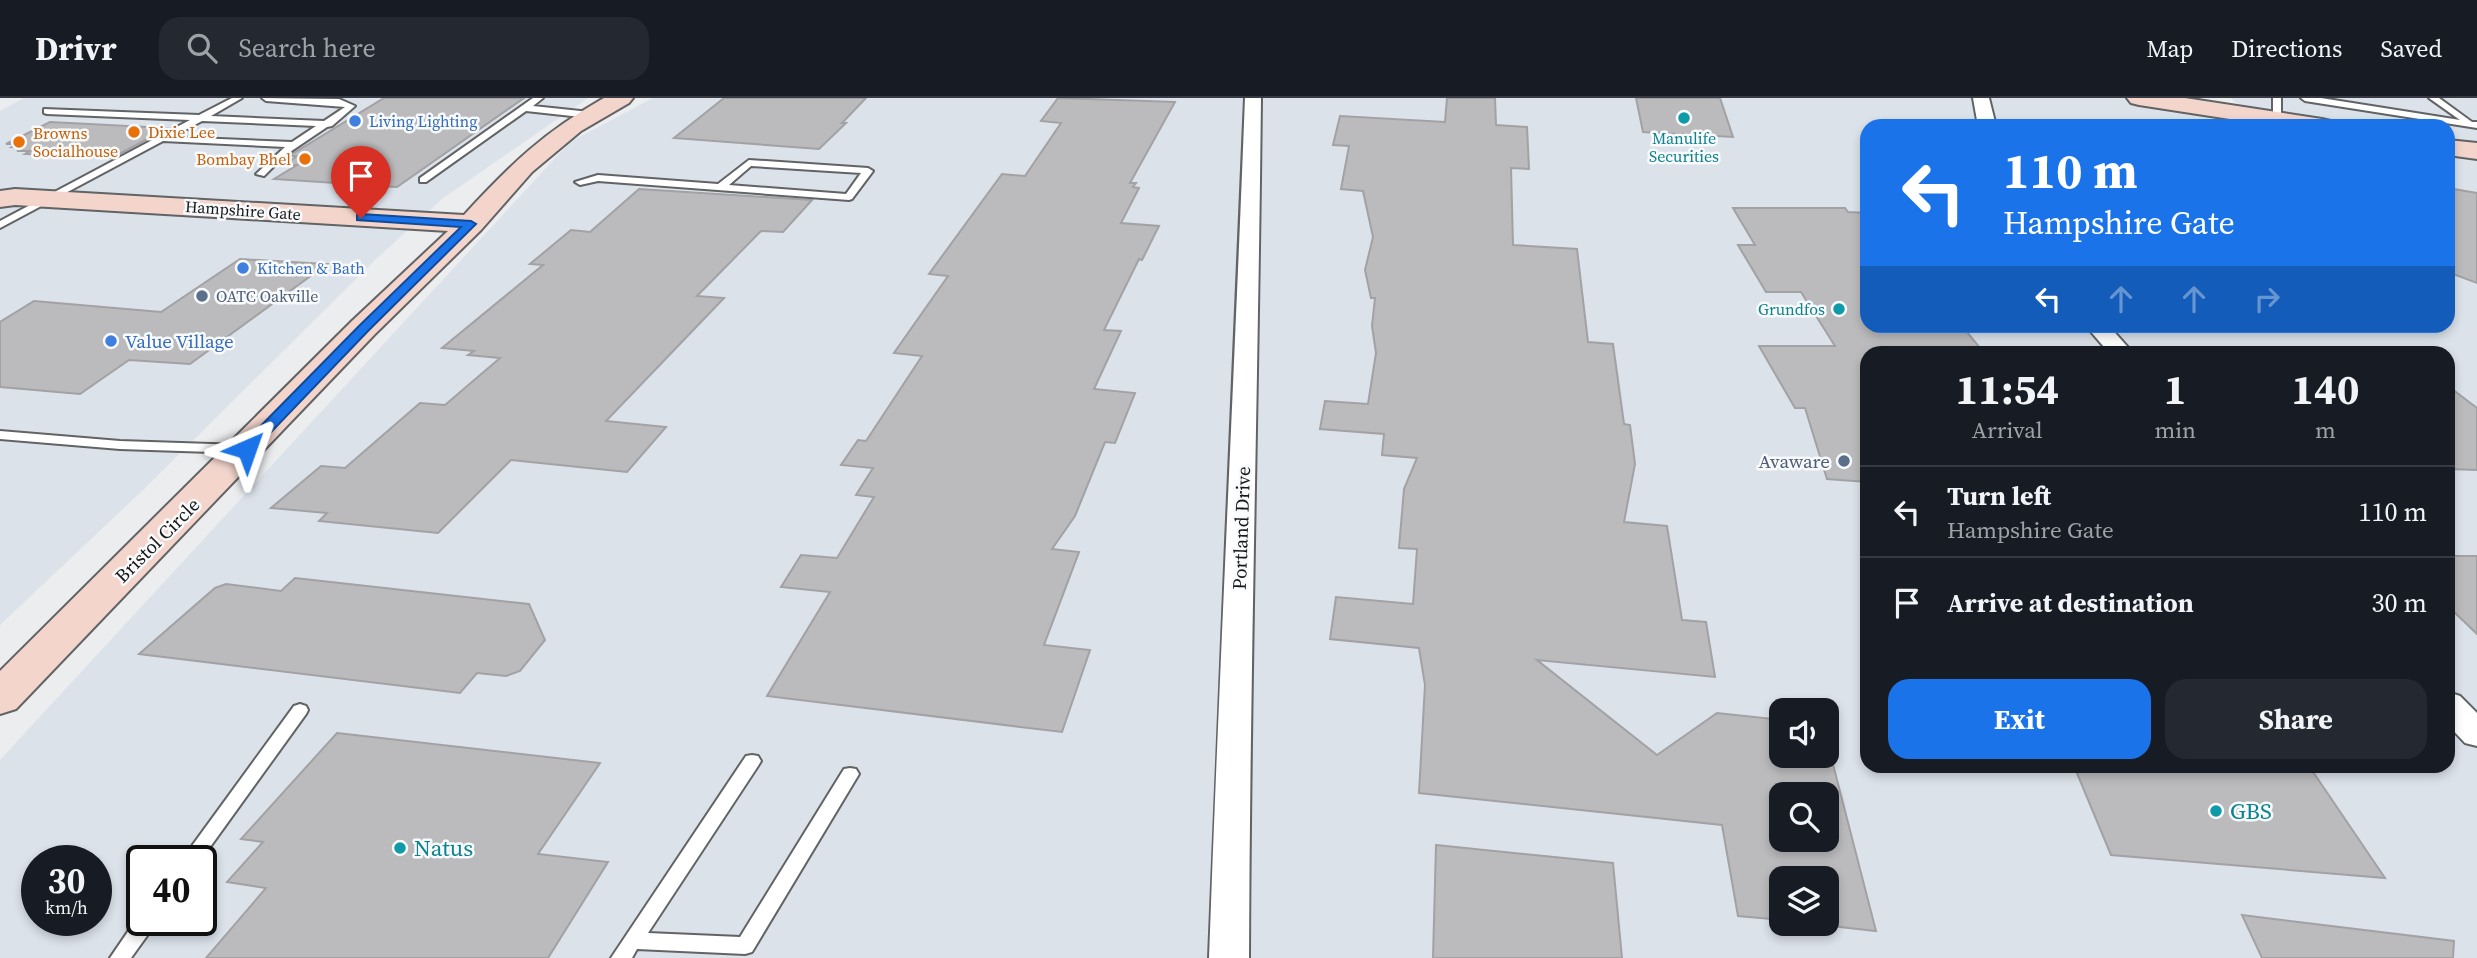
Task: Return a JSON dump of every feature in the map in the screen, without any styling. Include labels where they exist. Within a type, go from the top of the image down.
[{"type":"street","name":"Bristol Circle","points":[[0,698],[354,337],[471,224],[523,167],[572,126],[621,98]]},
{"type":"street","name":"Portland Drive","points":[[1229,958],[1234,692],[1244,468],[1253,98]]},
{"type":"street","points":[[1981,98],[1986,119]]},
{"type":"street","points":[[2139,98],[2277,108],[2304,119]]},
{"type":"street","points":[[2455,148],[2477,151]]},
{"type":"street","name":"Hampshire Gate","points":[[5,195],[471,224]]},
{"type":"street","points":[[2104,333],[2116,346]]},
{"type":"street","points":[[2455,711],[2477,734]]},
{"type":"lane","points":[[0,225],[44,199],[238,98]]},
{"type":"lane","points":[[261,174],[274,158],[329,124],[351,106],[339,102],[266,98]]},
{"type":"lane","points":[[423,180],[539,98]]},
{"type":"lane","points":[[2305,98],[2436,119]]},
{"type":"lane","points":[[2382,98],[2404,114]]},
{"type":"lane","points":[[2433,98],[2475,125]]},
{"type":"lane","points":[[524,108],[590,115]]},
{"type":"lane","points":[[47,111],[329,124]]},
{"type":"lane","points":[[2455,122],[2475,125]]},
{"type":"lane","points":[[162,139],[295,145]]},
{"type":"lane","points":[[580,182],[598,177],[721,187],[849,197],[868,171],[749,163],[721,187]]},
{"type":"lane","points":[[0,435],[120,446],[247,449]]},
{"type":"lane","points":[[202,845],[300,710]]},
{"type":"lane","points":[[621,958],[752,761]]},
{"type":"lane","points":[[634,941],[745,946],[850,774]]},
{"type":"lane","points":[[120,958],[136,936]]},
{"type":"shaded area","points":[[24,98],[588,98],[443,198],[376,259],[144,489],[0,625],[0,111]]},
{"type":"shaded area","points":[[653,98],[2139,98],[2276,119],[1860,119],[1860,333],[2455,333],[2455,148],[2477,151],[2477,958],[0,958],[0,760],[570,142]]},
{"type":"shaded area","points":[[2231,98],[2477,98],[2477,147],[2455,143],[2455,119],[2310,119],[2242,108]]},
{"type":"building","points":[[384,98],[524,98],[397,187],[274,179],[297,165],[284,165],[297,156],[289,156]]},
{"type":"building","points":[[724,98],[866,98],[842,123],[846,123],[819,149],[674,138]]},
{"type":"building","points":[[1058,98],[1175,102],[1130,183],[1136,183],[1133,187],[1139,188],[1121,223],[1159,226],[1142,260],[1139,259],[1104,330],[1121,331],[1094,389],[1135,393],[1115,443],[1105,442],[1075,516],[1052,549],[1079,552],[1044,645],[1090,650],[1062,732],[767,696],[830,592],[781,587],[801,555],[837,558],[874,497],[856,495],[873,468],[841,465],[858,440],[866,441],[922,356],[894,353],[948,276],[929,274],[1002,174],[1025,176],[1061,123],[1041,121]]},
{"type":"building","points":[[1447,98],[1495,98],[1496,125],[1527,127],[1529,169],[1511,168],[1513,245],[1577,249],[1588,342],[1613,344],[1624,424],[1630,425],[1635,464],[1624,522],[1667,526],[1682,620],[1706,622],[1715,677],[1537,660],[1657,755],[1717,713],[1769,719],[1769,768],[1834,768],[1838,782],[1769,782],[1769,852],[1839,852],[1839,788],[1876,931],[1839,927],[1839,866],[1769,866],[1769,919],[1738,916],[1722,825],[1419,793],[1425,685],[1419,648],[1330,639],[1336,597],[1413,604],[1417,549],[1399,548],[1404,489],[1417,458],[1382,455],[1384,434],[1320,429],[1325,401],[1368,404],[1376,353],[1372,326],[1375,298],[1371,298],[1365,270],[1373,237],[1363,191],[1341,189],[1349,146],[1333,145],[1340,116],[1445,122]]},
{"type":"building","name":"Manulife Securities","points":[[1636,98],[1720,98],[1733,137],[1643,132]]},
{"type":"building","points":[[50,122],[168,128],[112,158],[25,154],[30,151],[17,151],[24,148],[12,147],[18,144],[6,144]]},
{"type":"building","points":[[639,189],[812,200],[783,232],[761,231],[697,296],[724,298],[606,421],[666,427],[627,472],[511,460],[438,533],[319,521],[327,513],[271,508],[321,466],[345,468],[420,403],[445,405],[500,358],[468,355],[474,351],[442,348],[543,265],[530,264],[571,230],[590,232]]},
{"type":"building","points":[[2455,189],[2477,193],[2477,283],[2455,275]]},
{"type":"building","name":"Grundfos","points":[[1733,208],[1845,208],[1848,212],[1860,213],[1860,333],[1968,333],[1978,346],[1860,346],[1860,481],[1827,479],[1805,408],[1795,408],[1759,346],[1835,346],[1801,292],[1766,292],[1738,245],[1755,245]]},
{"type":"building","name":"Value Village","points":[[240,259],[327,264],[190,364],[129,360],[80,394],[0,387],[0,322],[34,301],[161,312]]},
{"type":"building","points":[[2455,391],[2477,408],[2477,470],[2455,469]]},
{"type":"building","points":[[2455,556],[2477,556],[2477,634],[2455,613]]},
{"type":"building","points":[[295,578],[529,604],[545,640],[520,671],[506,676],[477,673],[460,693],[139,654],[215,588],[226,584],[281,591]]},
{"type":"building","name":"Natus","points":[[337,733],[600,763],[538,854],[608,862],[548,958],[206,958],[266,888],[227,882],[263,842],[241,839]]},
{"type":"building","name":"GBS","points":[[2077,773],[2314,773],[2385,878],[2111,855]]},
{"type":"building","points":[[1436,845],[1613,863],[1622,958],[1433,958]]},
{"type":"building","points":[[2242,915],[2454,941],[2453,958],[2262,958]]},
{"type":"place","name":"Manulife Securities","points":[[1684,118]]},
{"type":"place","name":"Living Lighting","points":[[355,121]]},
{"type":"place","name":"Dixie Lee","points":[[134,132]]},
{"type":"place","name":"Browns Socialhouse","points":[[19,142]]},
{"type":"place","name":"Bombay Bhel","points":[[305,159]]},
{"type":"place","name":"Kitchen & Bath","points":[[243,268]]},
{"type":"place","name":"OATC Oakville","points":[[202,296]]},
{"type":"place","name":"Grundfos","points":[[1839,309]]},
{"type":"place","name":"Value Village","points":[[111,341]]},
{"type":"place","name":"Avaware","points":[[1844,461]]},
{"type":"place","name":"GBS","points":[[2216,811]]},
{"type":"place","name":"Natus","points":[[400,848]]},
{"type":"route","points":[[247,449],[363,328],[471,224],[361,218]]}]
